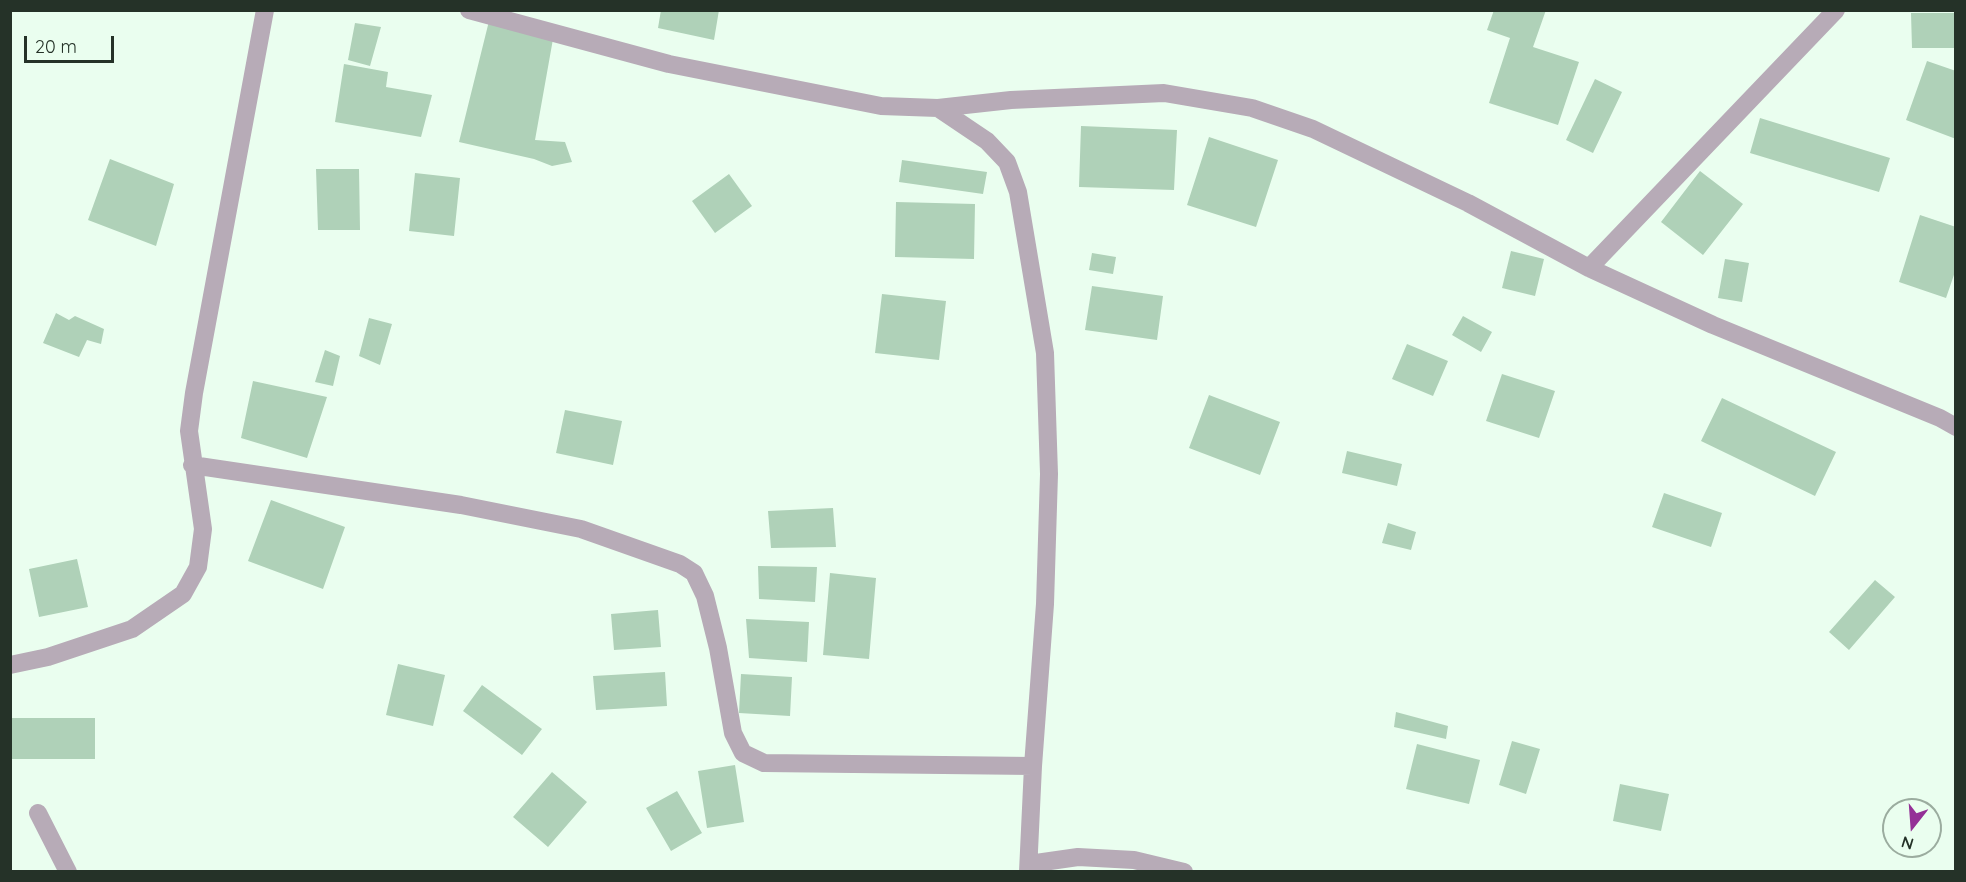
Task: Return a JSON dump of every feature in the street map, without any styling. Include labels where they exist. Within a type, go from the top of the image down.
[{"type":"street","points":[[10,665],[48,657],[132,629],[183,594],[198,567],[203,529],[192,465],[189,431],[194,393],[265,10]]},
{"type":"street","points":[[469,10],[669,64],[881,106],[938,108],[1011,100],[1164,93],[1252,108],[1313,129],[1468,203],[1589,268],[1713,325],[1940,418],[1956,427]]},
{"type":"street","points":[[1589,268],[1836,10]]},
{"type":"street","points":[[938,108],[987,141],[1007,162],[1018,192],[1045,353],[1049,474],[1046,604],[1033,766],[1028,868],[1078,857],[1134,860],[1184,872]]},
{"type":"street","points":[[192,465],[461,505],[570,527],[680,564],[694,573],[705,596],[718,648],[733,733],[743,753],[764,763],[1033,766]]},
{"type":"street","points":[[38,813],[68,872]]},
{"type":"building","points":[[661,10],[719,10],[714,40],[658,28]]},
{"type":"building","points":[[1494,10],[1546,10],[1533,47],[1579,62],[1558,125],[1489,103],[1510,38],[1487,30]]},
{"type":"building","points":[[1911,13],[1956,13],[1956,48],[1912,48]]},
{"type":"building","points":[[489,21],[553,39],[535,140],[565,142],[572,162],[552,166],[534,159],[459,142]]},
{"type":"building","points":[[355,23],[381,27],[370,66],[348,60]]},
{"type":"building","points":[[1927,61],[1956,71],[1956,139],[1906,120]]},
{"type":"building","points":[[344,64],[388,72],[386,87],[432,95],[421,137],[335,122]]},
{"type":"building","points":[[1595,79],[1622,92],[1593,153],[1566,140]]},
{"type":"building","points":[[1760,118],[1890,158],[1879,192],[1750,153]]},
{"type":"building","points":[[1081,126],[1177,130],[1174,190],[1079,187]]},
{"type":"building","points":[[1209,137],[1278,160],[1256,227],[1187,205]]},
{"type":"building","points":[[110,159],[174,184],[156,246],[88,220]]},
{"type":"building","points":[[902,160],[987,172],[983,194],[899,182]]},
{"type":"building","points":[[316,169],[359,169],[360,230],[318,230]]},
{"type":"building","points":[[1700,171],[1743,204],[1703,255],[1661,222]]},
{"type":"building","points":[[415,173],[460,178],[454,236],[409,231]]},
{"type":"building","points":[[729,174],[752,206],[715,233],[692,201]]},
{"type":"building","points":[[896,202],[975,204],[974,259],[895,257]]},
{"type":"building","points":[[1920,215],[1956,227],[1956,269],[1946,298],[1899,282]]},
{"type":"building","points":[[1511,251],[1544,259],[1535,296],[1502,288]]},
{"type":"building","points":[[1092,253],[1116,257],[1113,274],[1089,270]]},
{"type":"building","points":[[1725,259],[1749,263],[1742,302],[1718,298]]},
{"type":"building","points":[[1092,286],[1163,296],[1157,340],[1085,330]]},
{"type":"building","points":[[882,294],[946,301],[939,360],[875,353]]},
{"type":"building","points":[[56,313],[69,320],[75,316],[104,329],[101,344],[87,340],[79,357],[43,343]]},
{"type":"building","points":[[1463,316],[1492,332],[1481,352],[1452,335]]},
{"type":"building","points":[[369,318],[392,324],[380,365],[359,356]]},
{"type":"building","points":[[1407,344],[1448,361],[1433,396],[1392,379]]},
{"type":"building","points":[[325,350],[340,356],[333,386],[315,382]]},
{"type":"building","points":[[1502,374],[1555,391],[1539,438],[1486,421]]},
{"type":"building","points":[[253,381],[327,397],[307,458],[241,438]]},
{"type":"building","points":[[1209,395],[1280,422],[1260,475],[1189,448]]},
{"type":"building","points":[[1722,398],[1836,452],[1815,496],[1701,441]]},
{"type":"building","points":[[565,410],[622,421],[613,465],[556,453]]},
{"type":"building","points":[[1347,451],[1402,464],[1397,486],[1342,473]]},
{"type":"building","points":[[1664,493],[1722,513],[1711,547],[1652,527]]},
{"type":"building","points":[[271,500],[345,527],[323,589],[248,561]]},
{"type":"building","points":[[833,508],[836,547],[771,548],[768,511]]},
{"type":"building","points":[[1388,523],[1416,532],[1411,550],[1382,543]]},
{"type":"building","points":[[77,559],[88,607],[39,617],[29,569]]},
{"type":"building","points":[[758,566],[817,567],[815,602],[759,599]]},
{"type":"building","points":[[830,573],[876,578],[869,659],[823,655]]},
{"type":"building","points":[[1875,580],[1895,597],[1849,650],[1829,632]]},
{"type":"building","points":[[658,610],[661,647],[614,650],[611,614]]},
{"type":"building","points":[[746,619],[809,622],[807,662],[749,658]]},
{"type":"building","points":[[398,664],[445,675],[433,726],[386,715]]},
{"type":"building","points":[[665,672],[667,706],[596,710],[593,676]]},
{"type":"building","points":[[741,674],[792,677],[790,716],[739,713]]},
{"type":"building","points":[[482,685],[542,729],[522,755],[463,711]]},
{"type":"building","points":[[1396,712],[1448,726],[1446,739],[1394,727]]},
{"type":"building","points":[[10,718],[95,718],[95,759],[10,759]]},
{"type":"building","points":[[1512,741],[1540,749],[1526,794],[1499,785]]},
{"type":"building","points":[[1417,744],[1480,760],[1469,804],[1406,789]]},
{"type":"building","points":[[735,765],[744,822],[707,828],[698,771]]},
{"type":"building","points":[[552,772],[587,802],[548,847],[513,817]]},
{"type":"building","points":[[1620,784],[1669,794],[1661,831],[1613,821]]},
{"type":"building","points":[[677,791],[702,833],[671,851],[646,808]]}]
